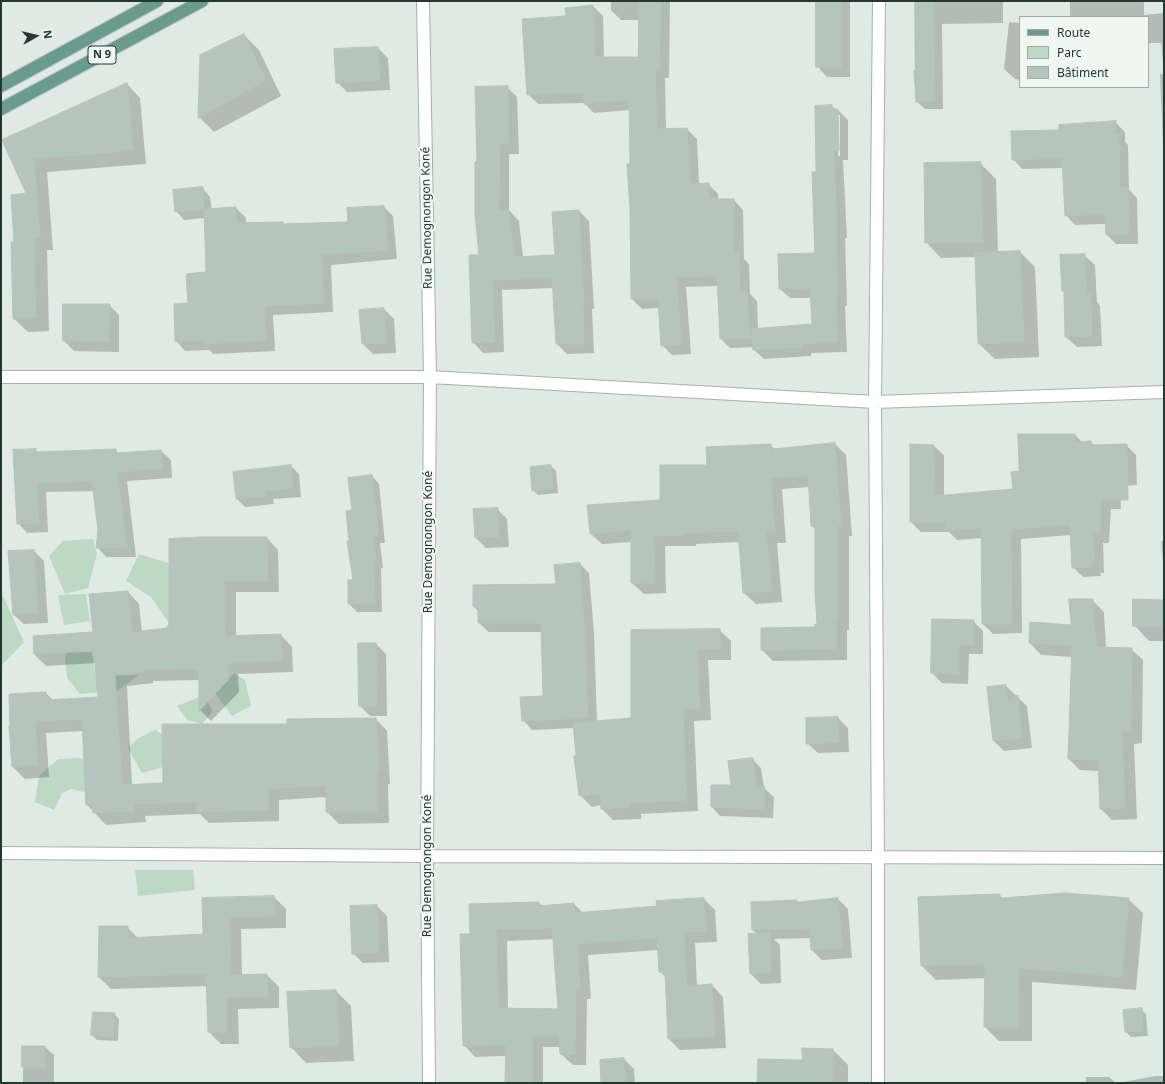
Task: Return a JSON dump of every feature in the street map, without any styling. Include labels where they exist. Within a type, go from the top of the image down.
[{"type":"main road","name":"N 9","points":[[1,86],[157,1]]},
{"type":"main road","name":"N 9","points":[[1,109],[202,1]]},
{"type":"street","name":"Rue Demognongon Koné","points":[[422,1],[430,377],[427,856],[429,1083]]},
{"type":"street","points":[[878,1083],[875,402],[879,1]]},
{"type":"street","points":[[1,377],[430,377],[875,402],[1164,392]]},
{"type":"street","points":[[1,852],[427,856],[1164,858]]},
{"type":"green space","points":[[93,539],[97,554],[88,588],[65,594],[49,556],[63,541]]},
{"type":"green space","points":[[139,554],[169,563],[177,648],[149,649],[169,623],[151,597],[126,581]]},
{"type":"green space","points":[[86,594],[90,621],[64,625],[58,595]]},
{"type":"green space","points":[[3,596],[24,642],[1,666],[1,598]]},
{"type":"green space","points":[[89,638],[96,676],[139,675],[117,691],[80,694],[67,678],[65,657],[71,641]]},
{"type":"green space","points":[[234,673],[245,680],[251,706],[232,716],[215,693]]},
{"type":"green space","points":[[204,695],[213,711],[202,724],[187,720],[177,706]]},
{"type":"green space","points":[[157,729],[156,731],[172,738],[172,753],[161,768],[142,773],[128,748],[137,739]]},
{"type":"green space","points":[[80,758],[96,767],[88,793],[71,789],[62,793],[54,810],[35,802],[39,776],[58,759]]},
{"type":"green space","points":[[135,870],[193,870],[195,890],[138,896]]},
{"type":"building","points":[[639,1],[661,1],[659,69],[655,69],[657,129],[687,128],[690,184],[709,183],[709,199],[734,199],[734,253],[739,253],[740,291],[747,291],[750,338],[720,339],[717,276],[677,277],[681,344],[661,346],[658,299],[631,299],[630,208],[627,164],[630,164],[629,100],[584,104],[583,93],[527,95],[522,19],[566,16],[565,8],[593,5],[595,57],[638,57]]},
{"type":"building","points":[[816,1],[841,1],[841,67],[816,67]]},
{"type":"building","points":[[915,1],[934,1],[935,101],[916,102],[914,71]]},
{"type":"building","points":[[244,34],[266,80],[198,118],[200,55]]},
{"type":"building","points":[[378,47],[380,80],[336,83],[334,49]]},
{"type":"building","points":[[127,83],[133,150],[34,159],[40,237],[34,237],[36,318],[13,319],[11,242],[14,242],[11,195],[26,193],[2,140]]},
{"type":"building","points":[[508,86],[509,144],[500,144],[499,211],[509,210],[514,257],[555,255],[552,212],[579,210],[584,299],[584,344],[556,344],[552,278],[493,280],[495,342],[472,343],[469,255],[479,255],[475,214],[475,162],[477,162],[475,87]]},
{"type":"building","points":[[832,105],[832,109],[838,109],[839,151],[834,151],[837,229],[838,296],[836,296],[838,342],[802,344],[802,347],[753,350],[751,329],[812,324],[810,288],[779,289],[778,254],[815,253],[812,172],[816,172],[815,106]]},
{"type":"building","points":[[1116,121],[1115,134],[1119,134],[1120,188],[1128,187],[1129,234],[1106,235],[1105,214],[1065,216],[1062,158],[1012,160],[1011,131],[1059,130],[1059,125]]},
{"type":"building","points":[[981,162],[983,242],[925,243],[924,163]]},
{"type":"building","points":[[203,187],[204,209],[175,212],[173,190]]},
{"type":"building","points":[[384,206],[388,250],[321,255],[324,303],[264,306],[266,341],[203,344],[202,341],[175,341],[174,304],[188,303],[186,274],[206,272],[204,209],[236,207],[237,223],[283,222],[283,224],[348,222],[347,208]]},
{"type":"building","points":[[1020,251],[1024,342],[978,344],[975,253]]},
{"type":"building","points":[[1085,254],[1087,295],[1091,294],[1092,336],[1065,337],[1064,291],[1062,291],[1060,255]]},
{"type":"building","points":[[63,304],[110,304],[109,342],[63,341]]},
{"type":"building","points":[[384,308],[386,343],[362,344],[359,310]]},
{"type":"building","points":[[1018,434],[1075,434],[1075,442],[1091,441],[1091,445],[1127,444],[1128,500],[1101,500],[1100,533],[1093,533],[1095,563],[1091,564],[1091,567],[1072,568],[1070,525],[1011,529],[1012,624],[982,624],[981,528],[946,530],[945,522],[910,522],[910,444],[934,445],[935,496],[1013,489],[1011,472],[1019,471]]},
{"type":"building","points":[[835,443],[841,525],[838,525],[838,619],[836,619],[836,649],[761,650],[761,628],[815,627],[815,624],[817,624],[815,591],[815,526],[811,526],[808,476],[771,478],[775,532],[766,532],[772,591],[743,593],[738,531],[654,536],[655,583],[631,583],[631,530],[590,534],[587,505],[660,500],[660,465],[707,465],[706,447],[771,444],[771,449]]},
{"type":"building","points":[[36,449],[36,452],[116,449],[116,453],[161,450],[163,469],[117,472],[127,547],[96,548],[98,530],[92,481],[37,483],[39,523],[17,524],[13,450]]},
{"type":"building","points":[[291,465],[293,488],[265,491],[266,496],[236,499],[233,472]]},
{"type":"building","points":[[551,465],[553,488],[532,491],[530,467]]},
{"type":"building","points":[[372,475],[378,535],[373,536],[376,560],[374,561],[375,604],[348,604],[348,580],[353,580],[347,541],[349,541],[346,511],[352,510],[348,478]]},
{"type":"building","points":[[498,508],[499,537],[475,538],[473,509]]},
{"type":"building","points":[[199,537],[267,537],[268,581],[224,581],[225,636],[281,634],[282,661],[227,663],[228,680],[199,711],[199,669],[142,670],[142,672],[115,674],[122,785],[163,783],[162,724],[287,724],[287,719],[376,718],[379,772],[377,772],[377,812],[326,812],[326,785],[268,789],[268,810],[197,812],[197,802],[134,804],[134,811],[93,813],[93,805],[86,805],[82,719],[35,721],[38,765],[12,767],[9,726],[9,694],[46,692],[47,700],[98,697],[94,651],[34,654],[33,636],[93,632],[89,594],[128,591],[132,632],[169,628],[169,539]]},
{"type":"building","points":[[34,550],[38,613],[13,615],[8,551]]},
{"type":"building","points":[[580,563],[588,718],[522,721],[520,697],[543,696],[541,623],[478,623],[478,607],[473,607],[473,585],[556,584],[554,565]]},
{"type":"building","points":[[1069,599],[1093,599],[1096,647],[1132,648],[1131,732],[1122,732],[1125,808],[1100,809],[1098,760],[1068,759],[1072,646],[1029,643],[1030,622],[1071,625]]},
{"type":"building","points":[[1133,599],[1164,600],[1164,626],[1133,626]]},
{"type":"building","points":[[932,619],[974,620],[973,645],[959,644],[959,674],[931,673]]},
{"type":"building","points":[[720,629],[720,649],[697,649],[700,708],[683,709],[687,800],[629,803],[630,807],[601,809],[600,793],[579,796],[574,756],[576,755],[573,723],[631,718],[631,630]]},
{"type":"building","points":[[358,643],[376,643],[377,706],[359,706]]},
{"type":"building","points":[[1006,685],[1008,702],[1018,695],[1022,738],[993,741],[987,687]]},
{"type":"building","points":[[838,717],[839,742],[806,744],[806,718]]},
{"type":"building","points":[[753,758],[757,786],[765,787],[764,809],[711,807],[711,785],[731,785],[728,761]]},
{"type":"building","points":[[1065,893],[1129,898],[1122,977],[1019,968],[1018,1027],[984,1027],[985,964],[921,966],[918,897],[1000,894],[1000,898]]},
{"type":"building","points":[[274,896],[275,916],[230,917],[231,975],[267,974],[268,996],[227,998],[227,1032],[208,1032],[206,974],[98,977],[99,926],[128,926],[128,938],[203,934],[202,898]]},
{"type":"building","points":[[704,898],[706,931],[684,932],[687,986],[712,984],[715,1037],[668,1039],[665,972],[659,972],[657,938],[577,944],[580,988],[576,988],[575,1054],[560,1054],[559,1036],[532,1036],[532,1083],[505,1083],[506,1045],[463,1046],[460,934],[470,934],[469,904],[539,902],[539,906],[574,903],[575,913],[657,906],[656,901]],"holes":[[[552,928],[558,1009],[498,1008],[496,930]]]},
{"type":"building","points":[[838,898],[842,948],[811,950],[809,928],[752,930],[751,902],[797,900],[797,902]]},
{"type":"building","points":[[377,905],[379,952],[352,954],[350,906]]},
{"type":"building","points":[[770,933],[771,973],[750,974],[748,934]]},
{"type":"building","points":[[336,990],[339,1046],[290,1048],[287,992]]},
{"type":"building","points":[[1142,1008],[1143,1031],[1125,1032],[1123,1010]]},
{"type":"building","points":[[93,1012],[115,1013],[113,1037],[91,1035]]},
{"type":"building","points":[[22,1046],[45,1046],[45,1067],[22,1067]]},
{"type":"building","points":[[802,1048],[833,1049],[832,1083],[757,1083],[758,1059],[802,1060]]},
{"type":"building","points":[[624,1058],[626,1083],[601,1083],[600,1060]]}]
